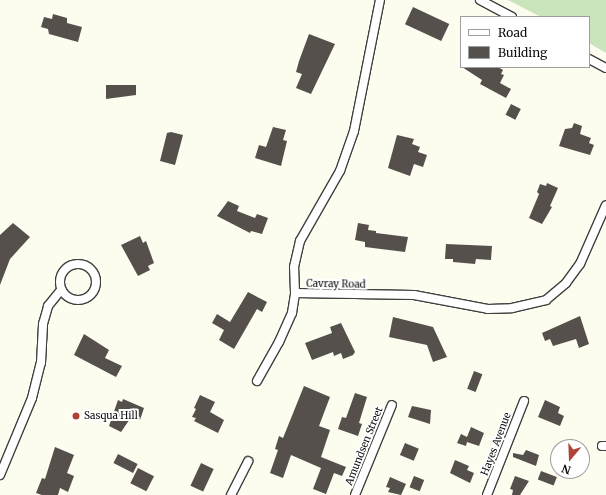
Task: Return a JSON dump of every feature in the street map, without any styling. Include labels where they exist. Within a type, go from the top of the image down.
[{"type":"street","name":"Cavray Road","points":[[380,0],[354,131],[340,171],[300,241],[294,267],[295,293],[414,295],[488,309],[512,308],[546,300],[566,283],[580,264],[606,205]]},
{"type":"street","points":[[480,0],[510,16]]},
{"type":"street","points":[[590,60],[606,68]]},
{"type":"street","points":[[0,475],[32,398],[41,363],[43,324],[48,306],[61,290],[62,272],[71,265],[84,264],[94,273],[96,286],[94,292],[83,300],[70,299],[61,290]]},
{"type":"street","points":[[257,381],[279,342],[292,313],[295,293]]},
{"type":"street","name":"Hayes Avenue","points":[[487,495],[524,401]]},
{"type":"street","name":"Amundsen Street","points":[[355,495],[392,405]]},
{"type":"street","points":[[231,495],[248,461]]},
{"type":"green space","points":[[508,0],[606,0],[606,53],[590,44],[590,16],[539,16]]},
{"type":"building","points":[[413,7],[449,24],[441,41],[405,24]]},
{"type":"building","points":[[53,14],[67,18],[67,23],[82,27],[78,42],[49,34],[48,29],[41,27],[44,17],[52,19]]},
{"type":"building","points":[[309,34],[335,44],[311,94],[296,88],[302,74],[296,72]]},
{"type":"building","points":[[464,68],[500,68],[503,70],[501,74],[504,75],[500,83],[511,89],[506,98],[480,84],[482,80]]},
{"type":"building","points":[[106,85],[136,85],[136,95],[106,99]]},
{"type":"building","points":[[511,104],[521,109],[515,120],[506,115]]},
{"type":"building","points":[[574,123],[582,126],[580,134],[591,138],[589,143],[594,145],[590,155],[559,146],[565,129],[572,128]]},
{"type":"building","points":[[273,127],[286,130],[283,140],[287,141],[281,166],[255,158],[259,145],[266,147]]},
{"type":"building","points":[[171,132],[183,135],[175,165],[160,161],[167,133]]},
{"type":"building","points":[[397,135],[414,139],[412,144],[420,147],[418,152],[427,155],[423,167],[414,164],[410,176],[388,168]]},
{"type":"building","points":[[547,183],[558,188],[550,206],[552,207],[542,224],[529,218],[539,194],[537,192],[540,184],[546,186]]},
{"type":"building","points":[[228,201],[239,206],[237,211],[255,218],[257,214],[268,218],[262,234],[251,231],[250,233],[217,216]]},
{"type":"building","points":[[13,223],[30,237],[10,259],[0,285],[0,235]]},
{"type":"building","points":[[358,223],[369,225],[368,230],[376,231],[376,233],[408,237],[405,252],[365,247],[365,242],[355,240]]},
{"type":"building","points":[[140,236],[143,243],[146,241],[154,263],[148,266],[150,270],[138,276],[121,245]]},
{"type":"building","points":[[446,244],[492,246],[491,260],[476,259],[475,264],[453,262],[453,259],[445,259]]},
{"type":"building","points":[[248,292],[267,302],[262,312],[257,309],[234,349],[219,340],[224,330],[212,323],[217,314],[230,322]]},
{"type":"building","points":[[580,316],[589,344],[579,348],[576,339],[553,346],[550,339],[545,341],[542,333]]},
{"type":"building","points":[[393,317],[433,327],[447,357],[433,362],[427,345],[389,337]]},
{"type":"building","points":[[341,323],[355,352],[353,355],[343,359],[341,353],[334,356],[333,352],[312,360],[305,343],[332,333],[330,327]]},
{"type":"building","points":[[84,334],[109,350],[105,358],[122,366],[116,377],[74,355]]},
{"type":"building","points":[[474,371],[482,374],[476,392],[467,389]]},
{"type":"building","points":[[304,386],[330,397],[319,426],[330,430],[321,457],[346,467],[342,476],[334,473],[326,494],[313,489],[321,468],[291,455],[283,478],[270,473],[278,450],[275,449],[279,436],[283,438]]},
{"type":"building","points":[[355,393],[367,397],[359,423],[362,424],[358,436],[338,429],[342,417],[346,418]]},
{"type":"building","points":[[200,395],[215,402],[210,412],[224,420],[218,433],[194,421],[196,418],[192,417]]},
{"type":"building","points":[[123,399],[144,408],[140,420],[132,416],[121,432],[109,426],[118,400],[122,402]]},
{"type":"building","points":[[545,400],[560,407],[558,413],[564,416],[560,426],[538,417]]},
{"type":"building","points":[[412,406],[431,410],[430,424],[408,417]]},
{"type":"building","points":[[471,427],[484,433],[479,446],[467,442],[466,446],[457,443],[461,434],[467,437]]},
{"type":"building","points":[[405,443],[419,449],[414,461],[400,455]]},
{"type":"building","points":[[55,447],[74,455],[67,473],[74,476],[68,492],[60,488],[58,495],[42,495],[36,493],[42,478],[45,479]]},
{"type":"building","points":[[526,450],[539,455],[536,466],[513,457],[513,453],[523,455]]},
{"type":"building","points":[[118,454],[138,464],[133,473],[113,463]]},
{"type":"building","points":[[455,460],[469,466],[467,470],[474,473],[470,483],[450,473]]},
{"type":"building","points":[[201,463],[214,469],[203,492],[190,486]]},
{"type":"building","points":[[138,468],[154,476],[146,491],[130,483]]},
{"type":"building","points":[[541,471],[550,474],[550,479],[556,479],[554,485],[538,479]]},
{"type":"building","points":[[414,476],[424,480],[420,491],[410,487]]},
{"type":"building","points":[[515,476],[529,481],[520,495],[512,495],[513,490],[510,489]]},
{"type":"building","points":[[390,477],[406,484],[401,495],[388,492],[390,488],[386,487]]},
{"type":"place","name":"Sasqua Hill","points":[[76,416]]}]
